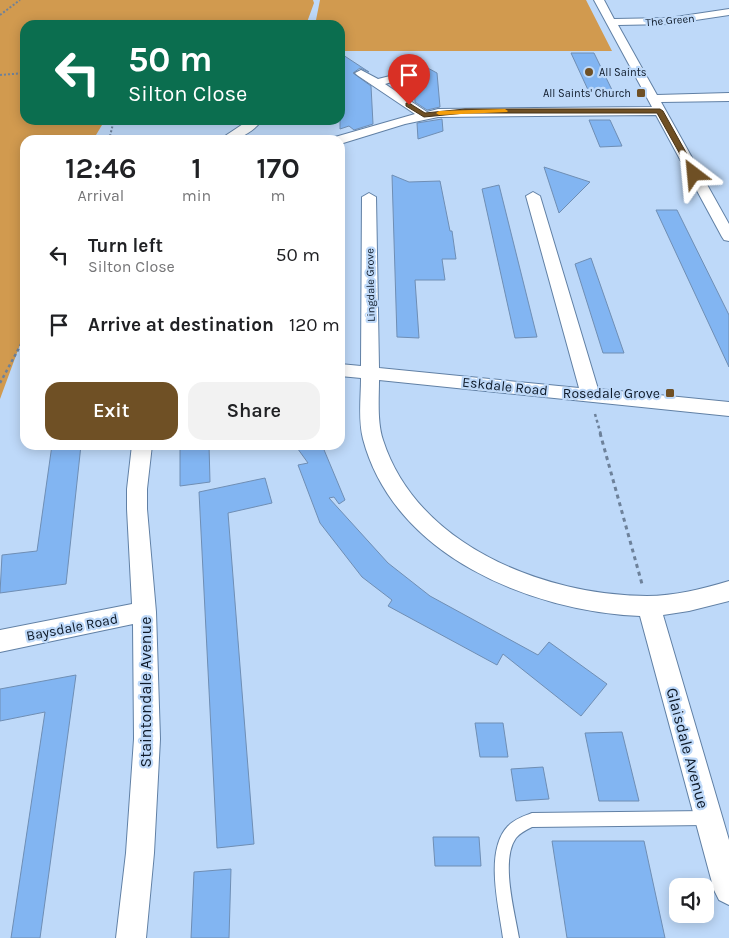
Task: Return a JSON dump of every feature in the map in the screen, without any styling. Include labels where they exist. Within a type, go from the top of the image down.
[{"type":"street","points":[[599,0],[729,237]]},
{"type":"street","name":"The Green","points":[[611,22],[686,20],[729,12]]},
{"type":"street","points":[[361,73],[424,115]]},
{"type":"street","points":[[376,83],[398,77]]},
{"type":"street","points":[[654,99],[729,98]]},
{"type":"street","points":[[347,142],[424,115],[465,111],[660,111]]},
{"type":"street","points":[[235,135],[251,125]]},
{"type":"street","name":"Lingdale Grove","points":[[370,196],[370,415],[372,440],[383,471],[402,498],[426,524],[462,552],[504,574],[550,592],[593,602],[649,606],[685,603],[729,591]]},
{"type":"street","points":[[533,196],[590,395]]},
{"type":"street","name":"Eskdale Road","points":[[345,370],[729,409]]},
{"type":"street","name":"Staintondale Avenue","points":[[131,938],[140,853],[147,739],[144,612],[137,509],[141,450]]},
{"type":"street","name":"Glaisdale Avenue","points":[[649,606],[729,890]]},
{"type":"street","name":"Baysdale Road","points":[[0,641],[144,612]]},
{"type":"lane","points":[[511,938],[502,862],[504,848],[510,834],[521,825],[532,820],[708,818]]},
{"type":"path","points":[[0,15],[20,0]]},
{"type":"path","points":[[0,75],[20,73]]},
{"type":"path","points":[[0,383],[20,346]]},
{"type":"path","points":[[590,395],[649,606]]},
{"type":"shaded area","points":[[0,0],[313,0],[314,3],[308,20],[20,20],[20,125],[102,125],[96,135],[20,135],[20,345],[0,399]]},
{"type":"shaded area","points":[[320,0],[586,0],[612,51],[345,51],[345,20],[316,20]]},
{"type":"building","name":"All Saints","points":[[571,53],[594,53],[613,92],[589,92]]},
{"type":"building","points":[[345,56],[369,72],[360,68],[353,73],[371,86],[373,124],[354,130],[349,126],[340,129],[340,125],[345,125]]},
{"type":"building","points":[[424,66],[437,73],[440,107],[427,110],[415,102],[413,69]]},
{"type":"building","points":[[442,119],[443,131],[418,139],[417,123]]},
{"type":"building","points":[[589,120],[610,120],[622,146],[600,147]]},
{"type":"building","points":[[544,167],[590,182],[559,213]]},
{"type":"building","points":[[392,175],[409,182],[440,181],[450,231],[452,231],[456,259],[442,259],[445,280],[415,280],[419,338],[397,337]]},
{"type":"building","points":[[499,185],[537,337],[515,338],[482,189]]},
{"type":"building","points":[[656,210],[677,210],[729,315],[729,367]]},
{"type":"building","points":[[591,258],[624,353],[603,353],[575,264]]},
{"type":"building","points":[[51,450],[80,450],[66,584],[0,593],[2,555],[37,551]]},
{"type":"building","points":[[180,450],[209,450],[210,482],[180,486]]},
{"type":"building","points":[[299,450],[324,450],[345,500],[339,504],[334,497],[329,498],[388,563],[430,596],[538,655],[549,642],[607,684],[581,716],[503,654],[497,665],[388,606],[392,600],[362,577],[320,523],[298,465],[308,463]]},
{"type":"building","points":[[265,478],[272,503],[228,513],[254,844],[217,848],[199,492]]},
{"type":"building","points":[[76,675],[40,938],[11,938],[45,712],[0,721],[0,689]]},
{"type":"building","points":[[475,723],[503,723],[508,757],[480,757]]},
{"type":"building","points":[[622,732],[639,801],[599,801],[585,733]]},
{"type":"building","points":[[543,767],[549,799],[516,801],[511,769]]},
{"type":"building","points":[[433,837],[479,837],[481,866],[435,866]]},
{"type":"building","points":[[552,841],[644,841],[665,938],[567,938]]},
{"type":"building","points":[[231,869],[229,938],[191,938],[194,872]]},
{"type":"slow traffic","points":[[439,113],[505,111]]},
{"type":"place","name":"All Saints","points":[[589,72]]},
{"type":"place","name":"All Saints' Church","points":[[641,93]]},
{"type":"place","name":"Rosedale Grove","points":[[670,393]]},
{"type":"route","points":[[409,105],[424,115],[465,111],[524,110],[660,111],[694,174]]}]
